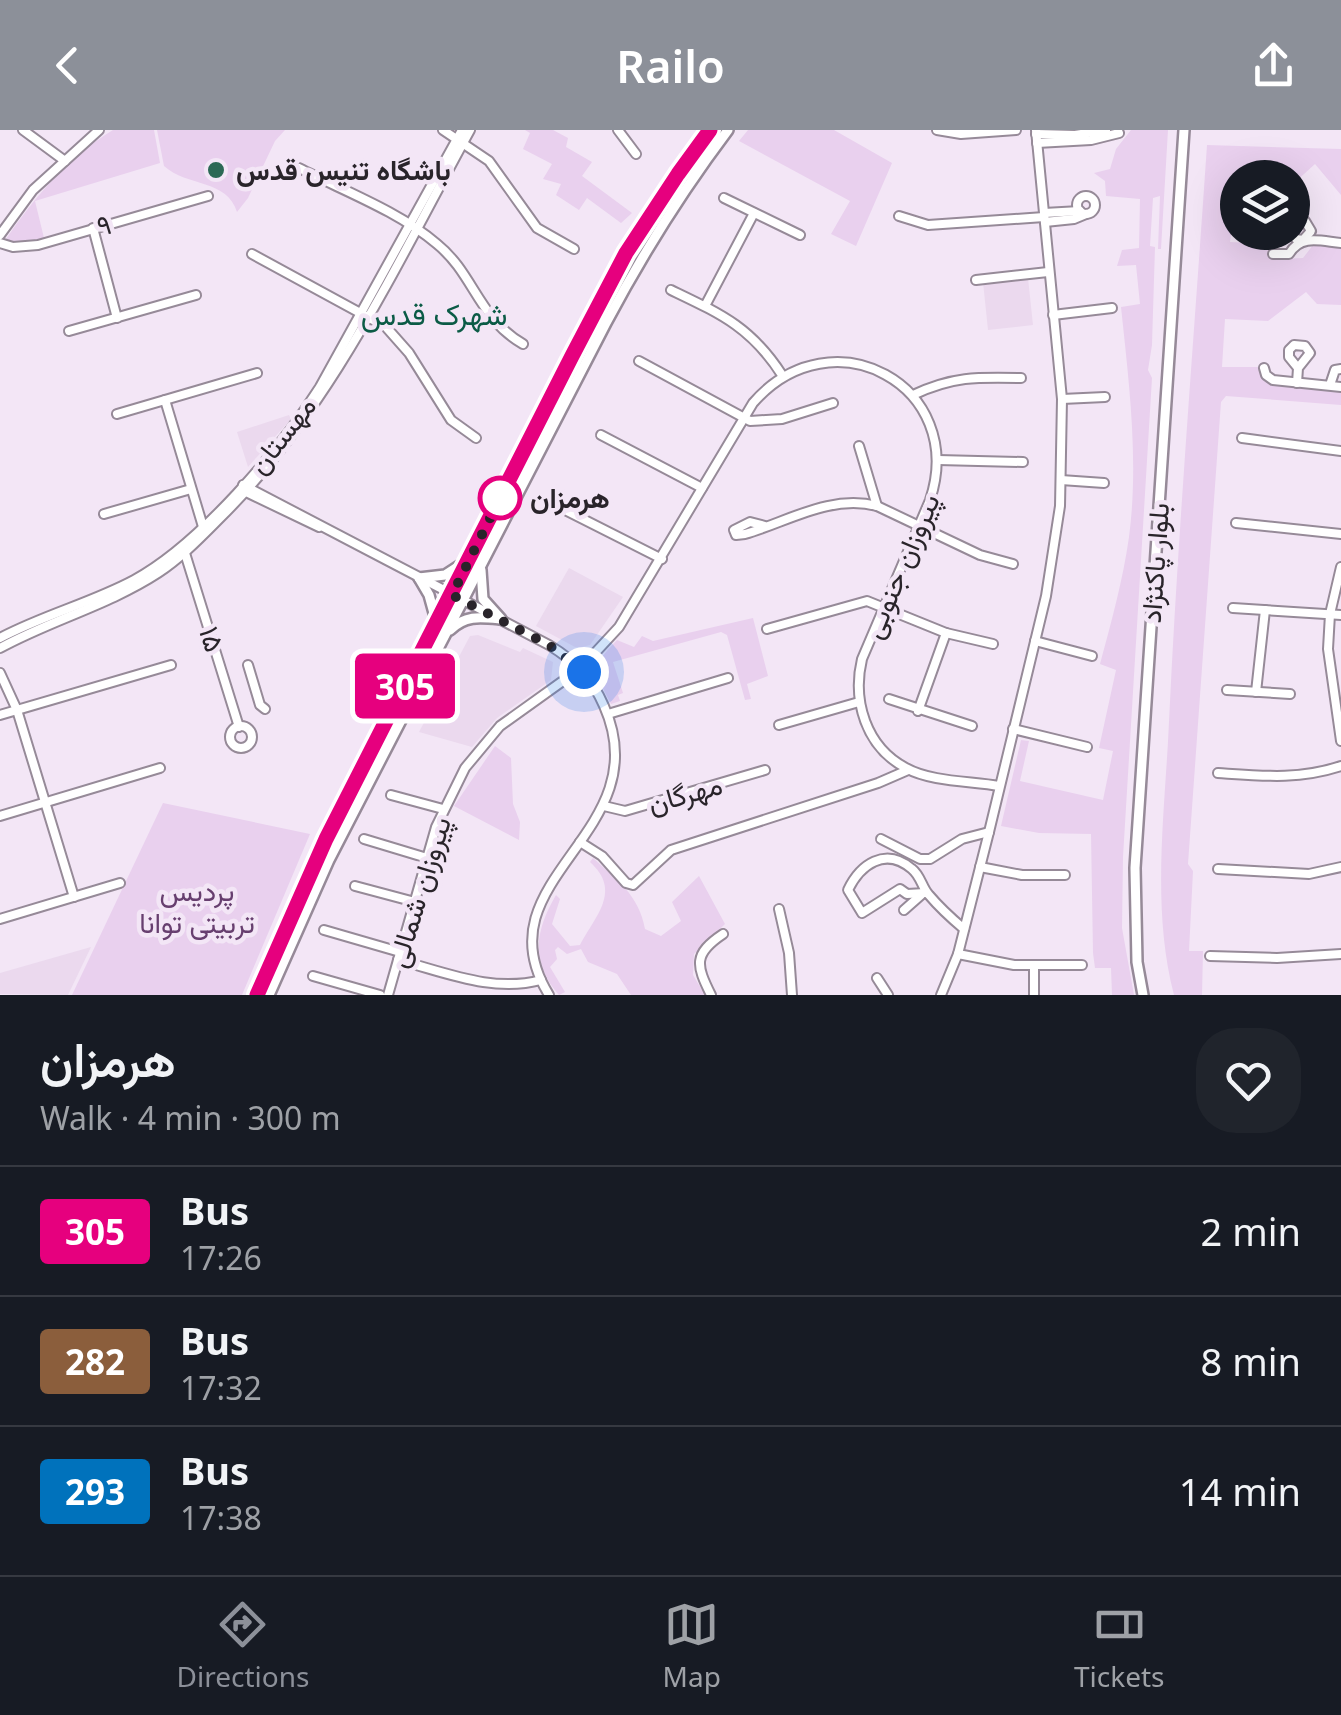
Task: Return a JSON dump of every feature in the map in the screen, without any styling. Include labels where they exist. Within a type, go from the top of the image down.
[{"type":"main road","points":[[257,995],[326,839],[626,253],[710,130]]},
{"type":"main road","points":[[269,995],[329,860],[639,260],[728,130]]},
{"type":"main road","name":"بلوار پاکنژاد","points":[[1143,995],[1137,962],[1135,868],[1184,130]]},
{"type":"main road","points":[[418,578],[445,576],[471,557]]},
{"type":"main road","points":[[482,563],[480,592],[501,619]]},
{"type":"main road","points":[[418,578],[430,595],[437,624]]},
{"type":"main road","points":[[444,635],[467,618],[501,619]]},
{"type":"street","points":[[23,130],[65,162]]},
{"type":"street","points":[[0,235],[3,224],[33,190],[98,130]]},
{"type":"street","points":[[443,130],[462,136],[490,161],[538,228],[574,249]]},
{"type":"street","points":[[412,227],[462,136],[470,130]]},
{"type":"street","points":[[618,130],[636,154]]},
{"type":"street","points":[[937,130],[961,134],[1016,130]]},
{"type":"street","points":[[1076,138],[1106,130]]},
{"type":"street","points":[[941,995],[958,954],[980,868],[1054,552],[1061,480],[1062,399],[1037,136],[1076,138],[1130,130]]},
{"type":"street","points":[[299,168],[438,244],[496,325],[523,344]]},
{"type":"street","name":"۹","points":[[0,243],[14,247],[38,244],[208,196]]},
{"type":"street","points":[[724,198],[800,234]]},
{"type":"street","points":[[899,216],[928,226],[1044,218],[1074,220],[1083,212]]},
{"type":"street","points":[[704,306],[754,213]]},
{"type":"street","name":"مهستان","points":[[47,620],[123,593],[156,574],[244,489],[306,420],[412,227]]},
{"type":"street","points":[[93,228],[117,318]]},
{"type":"street","points":[[1310,241],[1341,243]]},
{"type":"street","points":[[1273,254],[1289,254],[1292,250]]},
{"type":"street","points":[[252,254],[365,314],[398,338],[451,420],[476,438]]},
{"type":"street","points":[[976,280],[1048,272]]},
{"type":"street","points":[[671,290],[741,327],[762,344],[782,375]]},
{"type":"street","points":[[69,331],[196,294]]},
{"type":"street","points":[[1052,315],[1112,308]]},
{"type":"street","points":[[639,361],[750,421],[768,421],[833,403]]},
{"type":"street","points":[[582,668],[619,627],[662,560],[743,417],[782,375],[824,362],[850,362],[882,373],[912,396],[940,382],[963,377],[1021,378]]},
{"type":"street","points":[[1264,368],[1268,378],[1341,387]]},
{"type":"street","points":[[1298,368],[1298,383]]},
{"type":"street","points":[[1330,386],[1335,370],[1341,369]]},
{"type":"street","points":[[117,414],[257,372]]},
{"type":"street","name":"پیروزان جنوبی","points":[[859,702],[862,659],[936,484],[938,460],[933,432],[912,396]]},
{"type":"street","points":[[1062,399],[1104,396]]},
{"type":"street","points":[[165,400],[204,530]]},
{"type":"street","points":[[601,435],[702,488]]},
{"type":"street","points":[[1242,438],[1341,451]]},
{"type":"street","points":[[858,446],[877,506]]},
{"type":"street","points":[[938,460],[1024,462]]},
{"type":"street","points":[[1061,480],[1104,484]]},
{"type":"street","points":[[104,514],[191,488]]},
{"type":"street","points":[[244,489],[501,619],[582,668],[608,714],[617,753],[613,782],[604,806],[536,913],[532,940],[540,980],[550,995]]},
{"type":"street","points":[[765,526],[838,503],[859,502],[877,506],[980,555],[1012,564]]},
{"type":"street","points":[[557,506],[662,560]]},
{"type":"street","points":[[1236,522],[1341,534]]},
{"type":"street","name":"۱۵","points":[[184,548],[238,727]]},
{"type":"street","points":[[1341,567],[1330,614],[1328,666],[1341,741]]},
{"type":"street","points":[[767,629],[862,602],[886,606],[946,632],[993,644]]},
{"type":"street","points":[[1234,608],[1341,615]]},
{"type":"street","points":[[1256,692],[1264,610]]},
{"type":"street","points":[[0,638],[47,620]]},
{"type":"street","points":[[0,648],[47,620]]},
{"type":"street","points":[[918,711],[946,632]]},
{"type":"street","points":[[1035,641],[1092,656]]},
{"type":"street","points":[[0,715],[171,665]]},
{"type":"street","points":[[248,665],[260,705],[266,708]]},
{"type":"street","name":"پیروزان شمالی","points":[[388,995],[443,809],[475,754],[500,726],[582,668]]},
{"type":"street","points":[[0,672],[16,710],[74,897]]},
{"type":"street","points":[[608,714],[728,678]]},
{"type":"street","points":[[1227,690],[1290,694]]},
{"type":"street","points":[[889,699],[972,726]]},
{"type":"street","points":[[780,726],[859,702],[873,738],[886,754],[908,770],[999,786]]},
{"type":"street","points":[[1014,729],[1087,747]]},
{"type":"street","points":[[1218,773],[1286,778],[1341,766]]},
{"type":"street","points":[[0,816],[160,768]]},
{"type":"street","name":"مهرگان","points":[[604,806],[625,811],[765,770]]},
{"type":"street","points":[[580,842],[633,885],[671,850],[908,770]]},
{"type":"street","points":[[391,795],[443,809]]},
{"type":"street","points":[[881,840],[920,859],[930,859],[962,839],[989,832]]},
{"type":"street","points":[[364,840],[427,858]]},
{"type":"street","points":[[925,893],[907,894],[900,889],[862,913],[848,890],[858,871],[876,858],[892,859],[911,868],[922,881],[925,893],[964,928]]},
{"type":"street","points":[[1218,869],[1309,874],[1341,867]]},
{"type":"street","points":[[980,868],[1022,875],[1065,875]]},
{"type":"street","points":[[0,919],[120,884]]},
{"type":"street","points":[[355,886],[415,902]]},
{"type":"street","points":[[904,910],[925,893]]},
{"type":"street","points":[[779,909],[789,953],[792,995]]},
{"type":"street","points":[[324,930],[489,984],[516,985],[540,980]]},
{"type":"street","points":[[711,995],[700,972],[700,956],[704,946],[723,934]]},
{"type":"street","points":[[958,954],[1014,964],[1082,965]]},
{"type":"street","points":[[1210,956],[1277,958],[1341,954]]},
{"type":"street","points":[[1034,965],[1034,995]]},
{"type":"street","points":[[313,976],[380,995]]},
{"type":"street","points":[[877,978],[888,995]]},
{"type":"shaded area","points":[[1028,278],[1033,325],[988,330],[983,282]]},
{"type":"shaded area","points":[[289,415],[291,419],[248,467],[237,432]]},
{"type":"shaded area","points":[[569,568],[623,597],[590,645],[582,647],[536,626]]},
{"type":"shaded area","points":[[478,635],[520,652],[523,648],[553,662],[551,680],[497,718],[472,747],[419,732],[470,636]]},
{"type":"shaded area","points":[[91,947],[68,995],[0,994],[0,973]]},
{"type":"green space","points":[[113,130],[154,130],[160,163],[35,201],[44,238],[8,242],[6,239],[17,223],[41,193],[54,179]]},
{"type":"green space","name":"باشگاه تنیس قدس","points":[[157,130],[285,130],[275,141],[248,198],[237,212],[232,201],[216,188],[164,166]]},
{"type":"green space","points":[[525,130],[553,130],[568,138],[566,147],[592,162],[582,176],[632,213],[621,223],[587,198],[579,210],[556,195],[561,184],[543,179],[552,164],[523,149],[530,133]]},
{"type":"green space","points":[[748,130],[834,130],[892,163],[856,246],[831,234],[850,201],[739,141]]},
{"type":"green space","points":[[1131,130],[1168,130],[1161,249],[1160,196],[1153,198],[1150,246],[1155,247],[1148,370],[1152,378],[1123,857],[1122,928],[1134,995],[1112,995],[1111,968],[1095,968],[1093,953],[1091,834],[1039,833],[1001,826],[1021,740],[1029,741],[1020,781],[1103,800],[1113,751],[1099,748],[1116,670],[1100,664],[1126,553],[1133,480],[1132,422],[1121,307],[1140,304],[1136,265],[1117,266],[1122,250],[1139,248],[1140,199],[1106,196],[1105,181],[1094,173],[1110,169],[1116,149]]},
{"type":"green space","points":[[1207,145],[1341,149],[1341,195],[1315,164],[1310,169],[1310,160],[1220,160],[1220,250],[1273,250],[1277,259],[1303,258],[1313,245],[1341,247],[1341,305],[1317,304],[1306,292],[1268,321],[1225,319],[1222,367],[1261,367],[1271,384],[1341,390],[1341,405],[1226,396],[1221,402],[1188,864],[1193,871],[1189,951],[1203,951],[1202,995],[1174,995],[1163,928],[1161,859]]},
{"type":"green space","points":[[753,618],[768,676],[747,684],[751,699],[745,700],[727,635],[721,632],[613,662],[623,693],[618,695],[620,701],[611,704],[597,670],[602,657],[617,640],[634,647],[642,636],[653,641]]},
{"type":"green space","points":[[495,746],[511,758],[519,840],[454,806]]},
{"type":"green space","name":"پردیس تربیتی توانا","points":[[163,803],[310,834],[242,995],[72,995]]},
{"type":"green space","points":[[593,858],[632,897],[645,929],[661,936],[681,921],[672,902],[699,876],[725,924],[694,954],[693,975],[705,995],[631,995],[617,974],[588,962],[581,949],[567,954],[558,947],[557,959],[550,967],[565,992],[559,995],[543,971],[540,934],[556,895],[560,899],[552,924],[570,946],[580,945],[599,913],[605,893],[604,883],[590,862]]},
{"type":"bus line","name":"305","points":[[257,995],[326,839],[572,356],[626,253],[710,130]]},
{"type":"place","name":"باشگاه تنیس قدس","points":[[216,170]]},
{"type":"place","name":"هرمزان","points":[[500,498]]},
{"type":"district","name":"شهرک قدس","points":[[434,315]]},
{"type":"route","points":[[500,498],[503,492],[452,595],[549,645],[584,672]]}]
